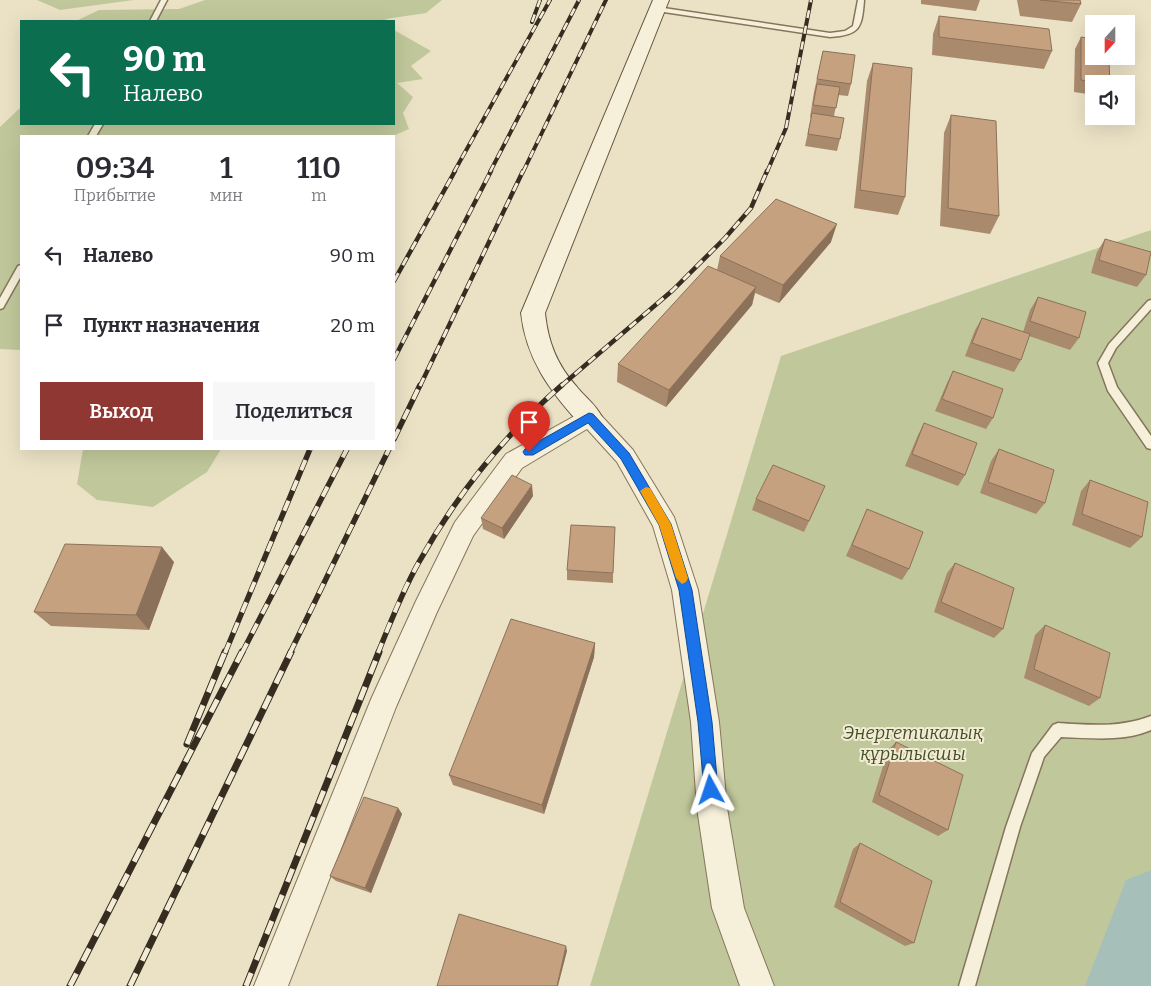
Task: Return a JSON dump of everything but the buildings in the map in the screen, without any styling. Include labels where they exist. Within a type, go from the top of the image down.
[{"type":"street","points":[[659,5],[533,313],[534,333],[544,361],[560,386],[625,456],[665,524],[686,590],[705,722],[712,808],[728,908],[757,986]]},
{"type":"street","points":[[271,986],[382,707],[425,609],[464,529],[514,461],[589,417]]},
{"type":"lane","points":[[154,20],[164,0]]},
{"type":"lane","points":[[659,5],[830,35],[847,34],[854,31],[858,25],[860,0]]},
{"type":"lane","points":[[0,306],[20,270]]},
{"type":"lane","points":[[1151,303],[1112,346],[1103,363],[1112,388],[1151,445]]},
{"type":"lane","points":[[967,986],[1013,827],[1040,753],[1058,730],[1100,732],[1143,728],[1151,723]]},
{"type":"green space","points":[[37,0],[134,0],[60,10]]},
{"type":"green space","points":[[205,0],[442,0],[426,13],[386,20],[78,20],[99,10],[179,9]]},
{"type":"green space","points":[[395,31],[431,51],[411,66],[423,79],[397,83],[413,97],[403,113],[409,129],[395,135],[20,135],[20,350],[0,349],[0,127],[20,108],[20,125],[395,125]]},
{"type":"green space","name":"Энергетикалық құрылысшы","points":[[1151,230],[1151,986],[590,986],[781,356]]},
{"type":"green space","points":[[83,450],[220,450],[207,472],[153,507],[97,500],[77,484]]},
{"type":"waterway","points":[[1122,986],[1151,905]]},
{"type":"railway","points":[[532,22],[540,0]]},
{"type":"railway","points":[[454,172],[550,0]]},
{"type":"railway","points":[[490,172],[579,0]]},
{"type":"railway","points":[[523,172],[606,0]]},
{"type":"railway","points":[[767,172],[786,128],[811,0]]},
{"type":"railway","points":[[395,279],[455,171]]},
{"type":"railway","points":[[395,357],[491,171]]},
{"type":"railway","points":[[420,386],[523,171]]},
{"type":"railway","points":[[561,386],[673,290],[725,238],[751,208],[767,171]]},
{"type":"railway","points":[[395,437],[420,385]]},
{"type":"railway","points":[[378,653],[413,573],[433,537],[465,490],[520,424],[562,385]]},
{"type":"railway","points":[[225,653],[310,450]]},
{"type":"railway","points":[[242,653],[346,450]]},
{"type":"railway","points":[[290,653],[389,450]]},
{"type":"railway","points":[[187,744],[225,652]]},
{"type":"railway","points":[[70,986],[242,652]]},
{"type":"railway","points":[[130,986],[291,652]]},
{"type":"railway","points":[[246,986],[379,652]]},
{"type":"slow traffic","points":[[646,491],[665,524],[682,578]]},
{"type":"route","points":[[529,452],[589,417],[625,456],[665,524],[686,590],[705,722],[711,790]]}]
